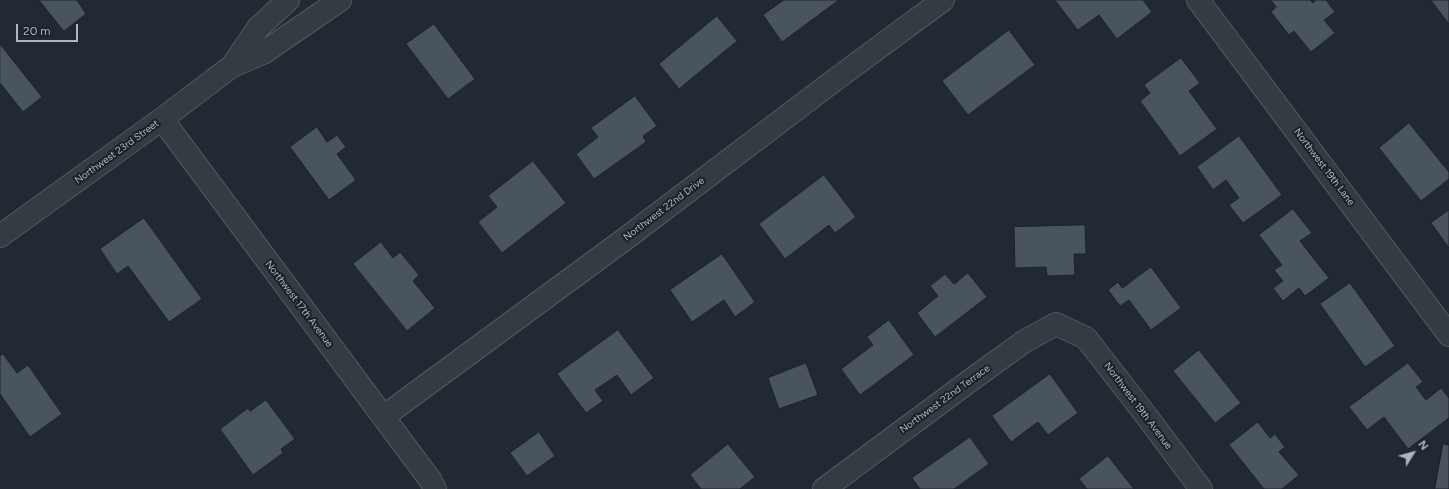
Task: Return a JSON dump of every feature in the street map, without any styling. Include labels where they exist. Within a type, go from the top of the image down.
[{"type":"street","name":"Northwest 23rd Street","points":[[232,66],[258,28],[288,0]]},
{"type":"street","name":"Northwest 23rd Street","points":[[0,236],[162,119],[232,66],[263,53],[340,0]]},
{"type":"street","name":"Northwest 22nd Drive","points":[[383,417],[619,244],[943,0]]},
{"type":"street","name":"Northwest 19th Lane","points":[[1198,0],[1449,335]]},
{"type":"street","name":"Northwest 17th Avenue","points":[[162,119],[431,481],[435,489]]},
{"type":"street","name":"Northwest 22nd Terrace","points":[[824,489],[1025,341],[1056,324],[1070,330]]},
{"type":"street","name":"Northwest 19th Avenue","points":[[1070,330],[1086,338],[1145,414],[1200,489]]},
{"type":"building","points":[[39,0],[77,0],[86,14],[64,31]]},
{"type":"building","points":[[784,0],[839,0],[782,42],[763,15]]},
{"type":"building","points":[[1055,0],[1143,0],[1152,12],[1117,39],[1099,15],[1078,30]]},
{"type":"building","points":[[1271,0],[1310,0],[1313,3],[1316,0],[1326,0],[1335,12],[1324,20],[1335,33],[1311,52],[1294,31],[1289,35],[1271,12],[1276,7]]},
{"type":"building","points":[[1431,0],[1449,0],[1449,24]]},
{"type":"building","points":[[717,16],[737,41],[679,89],[659,64]]},
{"type":"building","points":[[434,24],[475,79],[448,99],[406,44]]},
{"type":"building","points":[[1009,30],[1035,65],[968,115],[942,81]]},
{"type":"building","points":[[0,44],[42,97],[23,112],[0,83]]},
{"type":"building","points":[[1181,58],[1200,83],[1189,91],[1217,129],[1180,156],[1140,101],[1150,93],[1144,85]]},
{"type":"building","points":[[635,96],[657,126],[643,136],[646,142],[594,179],[576,154],[598,137],[591,128]]},
{"type":"building","points":[[1409,123],[1449,172],[1449,179],[1421,201],[1379,148]]},
{"type":"building","points":[[317,127],[327,142],[337,135],[346,147],[337,154],[356,180],[329,200],[290,147]]},
{"type":"building","points":[[1239,136],[1282,195],[1243,223],[1229,205],[1239,198],[1226,180],[1213,190],[1197,167]]},
{"type":"building","points":[[533,161],[566,203],[502,253],[478,222],[497,207],[488,196]]},
{"type":"building","points":[[824,175],[856,217],[835,233],[829,225],[785,259],[759,224]]},
{"type":"building","points":[[1293,209],[1312,233],[1300,241],[1329,278],[1305,296],[1299,288],[1283,301],[1273,288],[1283,281],[1274,270],[1282,265],[1259,235]]},
{"type":"building","points":[[1449,210],[1449,248],[1431,223]]},
{"type":"building","points":[[144,218],[202,299],[169,322],[128,266],[117,274],[100,249]]},
{"type":"building","points":[[1085,225],[1086,254],[1074,254],[1075,275],[1047,276],[1046,267],[1015,268],[1014,227]]},
{"type":"building","points":[[381,242],[393,258],[400,252],[419,275],[413,281],[435,308],[407,331],[353,264]]},
{"type":"building","points":[[722,254],[755,302],[735,317],[724,300],[692,322],[670,290]]},
{"type":"building","points":[[1151,267],[1181,308],[1151,330],[1129,300],[1120,306],[1108,290],[1118,282],[1122,288]]},
{"type":"building","points":[[968,273],[987,297],[935,337],[917,313],[938,296],[930,286],[945,274],[954,284]]},
{"type":"building","points":[[1350,283],[1395,346],[1365,367],[1320,304]]},
{"type":"building","points":[[889,320],[914,355],[860,395],[841,369],[873,345],[867,337]]},
{"type":"building","points":[[618,330],[654,378],[631,395],[617,375],[595,390],[603,401],[586,413],[557,374]]},
{"type":"building","points":[[1199,350],[1241,403],[1215,423],[1173,371]]},
{"type":"building","points":[[3,354],[17,373],[28,365],[62,414],[30,437],[0,394],[0,356]]},
{"type":"building","points":[[806,363],[818,395],[779,409],[768,378]]},
{"type":"building","points":[[1408,363],[1423,382],[1416,387],[1426,400],[1441,388],[1449,398],[1449,418],[1408,449],[1384,417],[1367,430],[1349,407]]},
{"type":"building","points":[[1050,374],[1078,413],[1048,435],[1038,422],[1011,442],[992,416]]},
{"type":"building","points":[[266,400],[295,439],[281,449],[283,453],[253,475],[220,429],[248,408],[250,411]]},
{"type":"building","points":[[1258,422],[1270,438],[1275,434],[1285,447],[1279,452],[1299,475],[1282,489],[1264,489],[1229,445]]},
{"type":"building","points":[[539,432],[555,456],[527,476],[510,453]]},
{"type":"building","points":[[970,437],[989,464],[954,489],[920,489],[912,478]]},
{"type":"building","points":[[728,444],[755,477],[740,489],[701,489],[690,475]]},
{"type":"building","points":[[1443,444],[1449,445],[1449,489],[1435,489]]},
{"type":"building","points":[[1108,456],[1134,489],[1087,489],[1079,479]]}]
